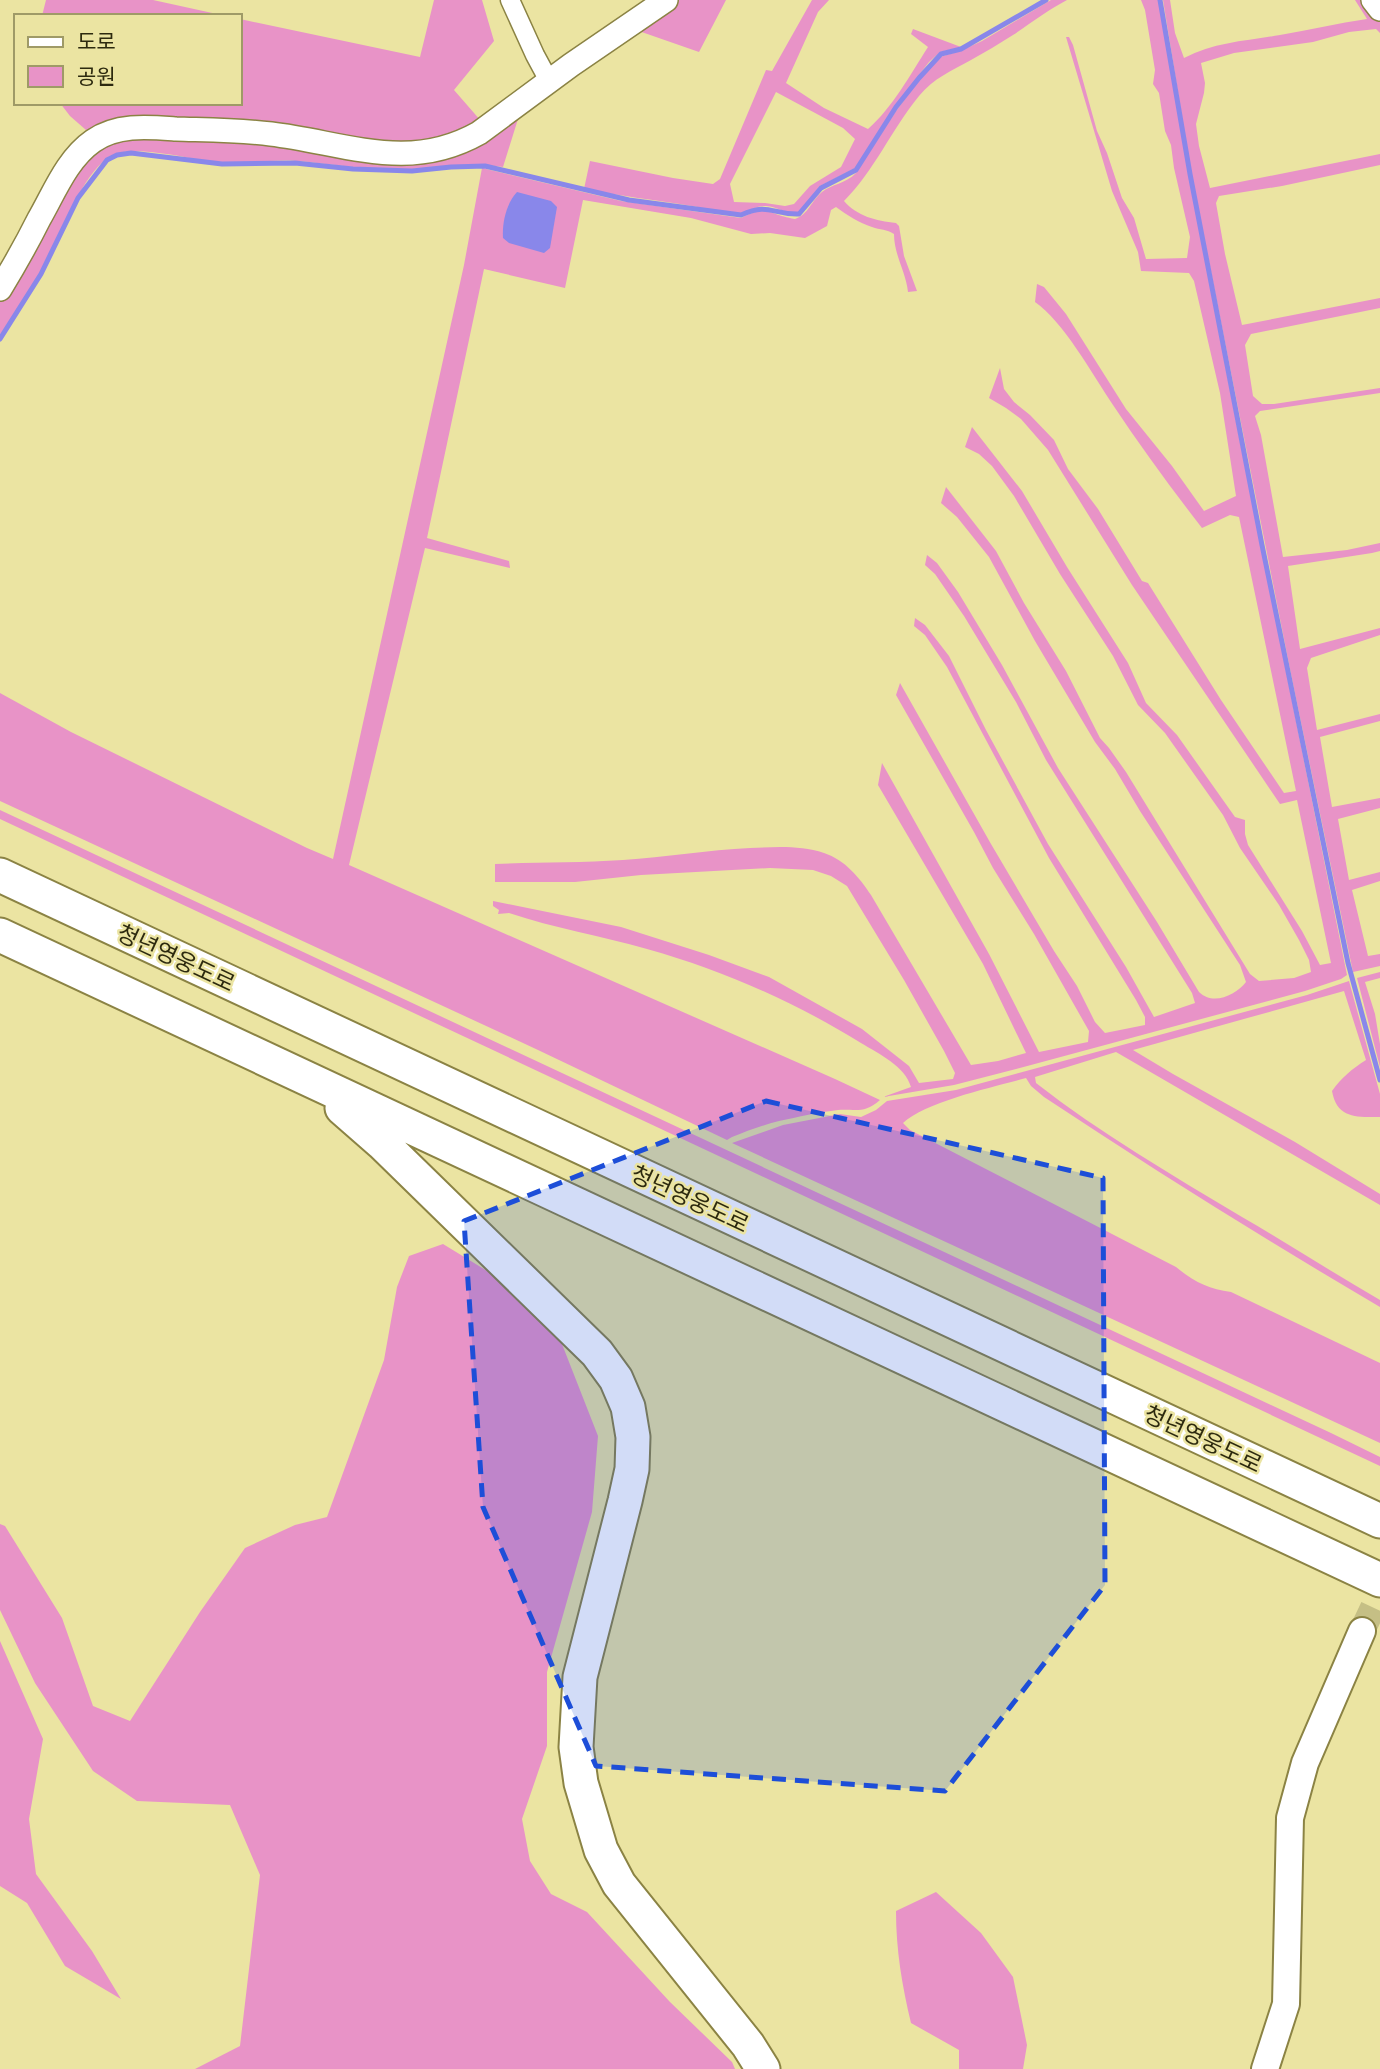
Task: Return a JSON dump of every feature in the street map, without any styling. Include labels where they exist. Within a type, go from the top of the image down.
[{"type":"highway","name":"청년영웅도로","points":[[0,875],[1380,1521]]},
{"type":"highway","points":[[0,935],[1380,1580]]},
{"type":"highway","points":[[285,1069],[355,1118],[382,1143],[597,1353],[616,1379],[628,1407],[634,1437],[632,1469],[580,1677],[576,1747],[580,1783],[601,1850],[619,1884],[748,2045],[763,2069]]},
{"type":"main road","points":[[1265,2069],[1286,2004],[1290,1818],[1305,1763],[1362,1631]]},
{"type":"street","points":[[510,0],[549,81]]},
{"type":"street","points":[[0,289],[64,174],[86,147],[104,135],[136,127],[270,134],[372,151],[421,153],[443,149],[472,136],[666,0]]},
{"type":"street","points":[[1373,0],[1380,9]]},
{"type":"highlighted area","points":[[766,1101],[1103,1178],[1105,1585],[945,1791],[596,1766],[483,1507],[464,1221]]},
{"type":"green space","points":[[46,0],[153,0],[217,14],[42,14]]},
{"type":"green space","points":[[434,0],[482,0],[494,41],[454,90],[481,121],[448,138],[408,142],[359,138],[298,126],[227,118],[136,119],[86,130],[62,105],[242,105],[242,19],[420,57]]},
{"type":"green space","points":[[679,0],[726,0],[699,52],[633,29]]},
{"type":"green space","points":[[812,0],[829,0],[818,12],[786,83],[824,108],[868,129],[893,101],[928,47],[911,34],[913,29],[961,47],[940,52],[929,62],[895,106],[855,168],[820,186],[798,213],[762,206],[734,214],[584,189],[590,161],[713,184],[720,179],[766,70],[772,71]],"holes":[[[776,92],[843,128],[855,139],[841,167],[810,186],[794,204],[785,206],[734,202],[730,184]]]},
{"type":"green space","points":[[1051,0],[1067,0],[931,84],[909,109],[865,176],[844,201],[861,214],[899,226],[904,256],[917,291],[908,292],[894,234],[862,223],[836,207],[831,210],[827,226],[805,238],[770,233],[751,234],[691,218],[583,200],[565,288],[484,269],[427,538],[509,561],[510,568],[425,548],[349,865],[880,1100],[860,1110],[838,1110],[779,1121],[727,1140],[0,801],[0,693],[71,732],[333,859],[464,265],[482,168],[621,201],[741,218],[763,211],[795,219],[804,214],[822,192],[856,173],[896,111],[940,57],[982,41]]},
{"type":"green space","points":[[1141,0],[1159,0],[1191,187],[1240,442],[1347,975],[1305,991],[1031,1065],[954,1085],[883,1097],[911,1087],[897,1067],[836,1028],[784,1001],[675,957],[509,913],[498,914],[499,910],[493,906],[493,901],[621,927],[769,977],[862,1029],[909,1066],[919,1083],[953,1079],[955,1073],[904,980],[847,886],[831,876],[813,870],[770,868],[641,875],[575,882],[495,882],[495,864],[591,862],[769,847],[824,853],[845,865],[871,895],[971,1065],[1026,1053],[983,964],[878,785],[882,763],[989,954],[1039,1052],[1088,1042],[1089,1031],[896,695],[900,683],[991,844],[1077,986],[1095,1022],[1105,1033],[1145,1025],[1145,1017],[1136,1000],[1049,858],[947,667],[925,635],[914,626],[915,618],[925,625],[949,656],[1048,844],[1126,967],[1154,1017],[1195,1003],[1192,993],[1046,760],[1016,702],[964,616],[935,574],[925,565],[927,555],[937,563],[958,592],[1002,665],[1058,768],[1199,992],[1217,998],[1230,995],[1242,987],[1246,982],[1240,965],[1095,742],[989,557],[957,517],[941,503],[946,487],[996,551],[1066,671],[1100,738],[1126,772],[1250,974],[1259,981],[1294,978],[1311,972],[1309,960],[1299,940],[1240,848],[1223,815],[1165,733],[1138,705],[1113,656],[1014,496],[992,466],[979,454],[965,447],[972,427],[1022,491],[1128,663],[1146,703],[1177,735],[1235,817],[1245,820],[1248,845],[1320,965],[1331,963],[1297,800],[1280,804],[1132,585],[1048,450],[1021,419],[989,398],[1000,368],[1004,389],[1054,440],[1068,469],[1098,509],[1142,581],[1148,583],[1221,700],[1284,793],[1296,791],[1239,517],[1230,515],[1202,528],[1134,436],[1067,335],[1035,302],[1037,284],[1044,287],[1066,314],[1126,409],[1204,511],[1236,496],[1220,393],[1194,281],[1189,273],[1141,271],[1138,252],[1112,191],[1066,37],[1069,37],[1073,45],[1097,131],[1122,198],[1134,218],[1146,259],[1187,258],[1190,237],[1171,145],[1165,131],[1159,93],[1153,84],[1155,70]]},
{"type":"green space","points":[[1163,0],[1170,0],[1175,33],[1184,58],[1219,45],[1367,19],[1355,0],[1367,0],[1380,15],[1380,33],[1376,29],[1349,32],[1313,42],[1234,53],[1201,63],[1205,83],[1196,124],[1210,188],[1380,154],[1380,165],[1219,196],[1216,203],[1242,325],[1380,298],[1380,308],[1251,334],[1245,345],[1253,396],[1262,404],[1380,388],[1380,393],[1260,411],[1255,416],[1261,435],[1283,557],[1347,550],[1380,543],[1380,551],[1372,553],[1288,566],[1300,649],[1380,628],[1380,635],[1311,658],[1307,668],[1317,730],[1380,714],[1380,721],[1320,737],[1332,807],[1380,798],[1380,808],[1338,819],[1349,880],[1380,872],[1380,881],[1352,890],[1368,956],[1380,954],[1380,966],[1353,972],[1190,166]]},
{"type":"green space","points":[[523,103],[503,167],[469,165],[384,169],[288,161],[222,163],[163,153],[117,153],[107,158],[87,181],[40,273],[0,335],[0,298],[84,153],[134,131],[401,156]]},
{"type":"green space","points":[[0,810],[1331,1433],[1380,1457],[1380,1466],[0,819]]},
{"type":"green space","points":[[1380,972],[1380,978],[1365,982],[1375,1014],[1380,1044],[1380,1067],[1357,978]]},
{"type":"green space","points":[[1349,981],[1380,1094],[1380,1117],[1364,1117],[1343,1112],[1338,1107],[1332,1091],[1347,1074],[1366,1060],[1344,991],[1133,1050],[1295,1142],[1380,1194],[1380,1205],[1116,1052],[1035,1077],[1036,1083],[1111,1136],[1380,1300],[1380,1307],[1127,1151],[1044,1097],[1026,1078],[944,1101],[903,1123],[910,1130],[1176,1267],[1202,1284],[1231,1292],[1380,1363],[1380,1443],[732,1143],[783,1125],[840,1114],[861,1117],[887,1101],[956,1090],[1307,995]]},
{"type":"green space","points":[[443,1244],[497,1277],[560,1339],[598,1436],[592,1512],[547,1672],[547,1746],[522,1819],[530,1861],[551,1894],[587,1912],[670,2002],[732,2062],[735,2069],[195,2069],[240,2046],[260,1875],[230,1805],[137,1801],[93,1771],[35,1683],[0,1610],[0,1524],[5,1526],[62,1618],[93,1706],[130,1721],[245,1548],[295,1525],[327,1517],[384,1360],[397,1287],[409,1256]]},
{"type":"green space","points":[[0,1641],[43,1739],[29,1819],[36,1874],[92,1951],[121,1999],[65,1966],[27,1903],[0,1886]]},
{"type":"green space","points":[[936,1892],[981,1933],[1013,1977],[1027,2045],[1023,2069],[959,2069],[959,2050],[911,2023],[900,1967],[896,1911]]},
{"type":"shaded area","points":[[517,192],[551,201],[557,207],[550,248],[544,253],[509,243],[503,238],[506,214]]},
{"type":"waterway","points":[[0,339],[41,274],[78,198],[107,160],[117,155],[131,153],[222,164],[295,163],[412,171],[485,166],[629,200],[741,215],[765,209],[799,214],[821,188],[856,170],[896,107],[941,54],[961,49],[1046,0]]},
{"type":"waterway","points":[[1160,0],[1190,174],[1262,545],[1348,963],[1380,1080]]},
{"type":"tunnel","points":[[1362,1631],[1380,1593]]}]
